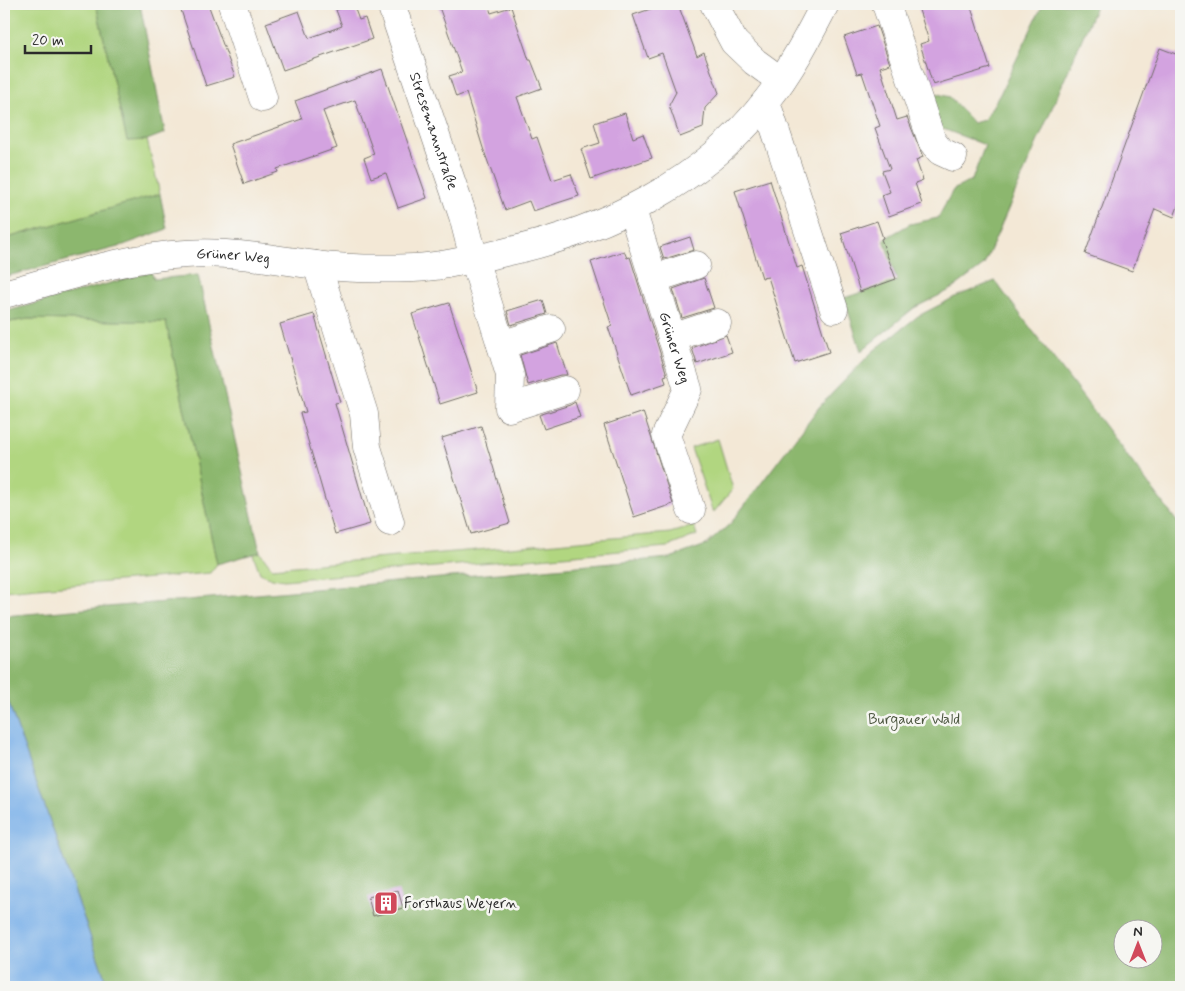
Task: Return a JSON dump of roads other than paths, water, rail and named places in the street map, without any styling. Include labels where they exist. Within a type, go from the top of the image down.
[{"type":"street","points":[[232,4],[263,98]]},
{"type":"street","name":"Stresemannstraße","points":[[392,4],[463,216],[474,259]]},
{"type":"street","points":[[714,4],[717,13],[734,42],[755,62],[774,91],[834,308]]},
{"type":"street","name":"Grüner Weg","points":[[4,294],[122,263],[183,254],[210,253],[265,257],[317,265],[359,268],[418,268],[527,248],[562,237],[632,210],[666,190],[730,142],[774,91],[802,48],[825,4]]},
{"type":"street","points":[[886,4],[932,141],[940,151],[952,157]]},
{"type":"street","name":"Grüner Weg","points":[[632,210],[688,389],[666,435],[691,510]]},
{"type":"street","points":[[474,259],[510,375],[509,408],[565,390]]},
{"type":"street","points":[[317,265],[364,414],[367,447],[390,522]]},
{"type":"street","points":[[653,278],[696,265]]},
{"type":"street","points":[[672,338],[717,323]]},
{"type":"street","points":[[501,345],[551,329]]},
{"type":"water","points":[[4,690],[108,987],[4,987]]},
{"type":"place","name":"Forsthaus Weyern","points":[[386,903]]},
{"type":"park label","name":"Burgauer Wald","points":[[914,719]]}]
